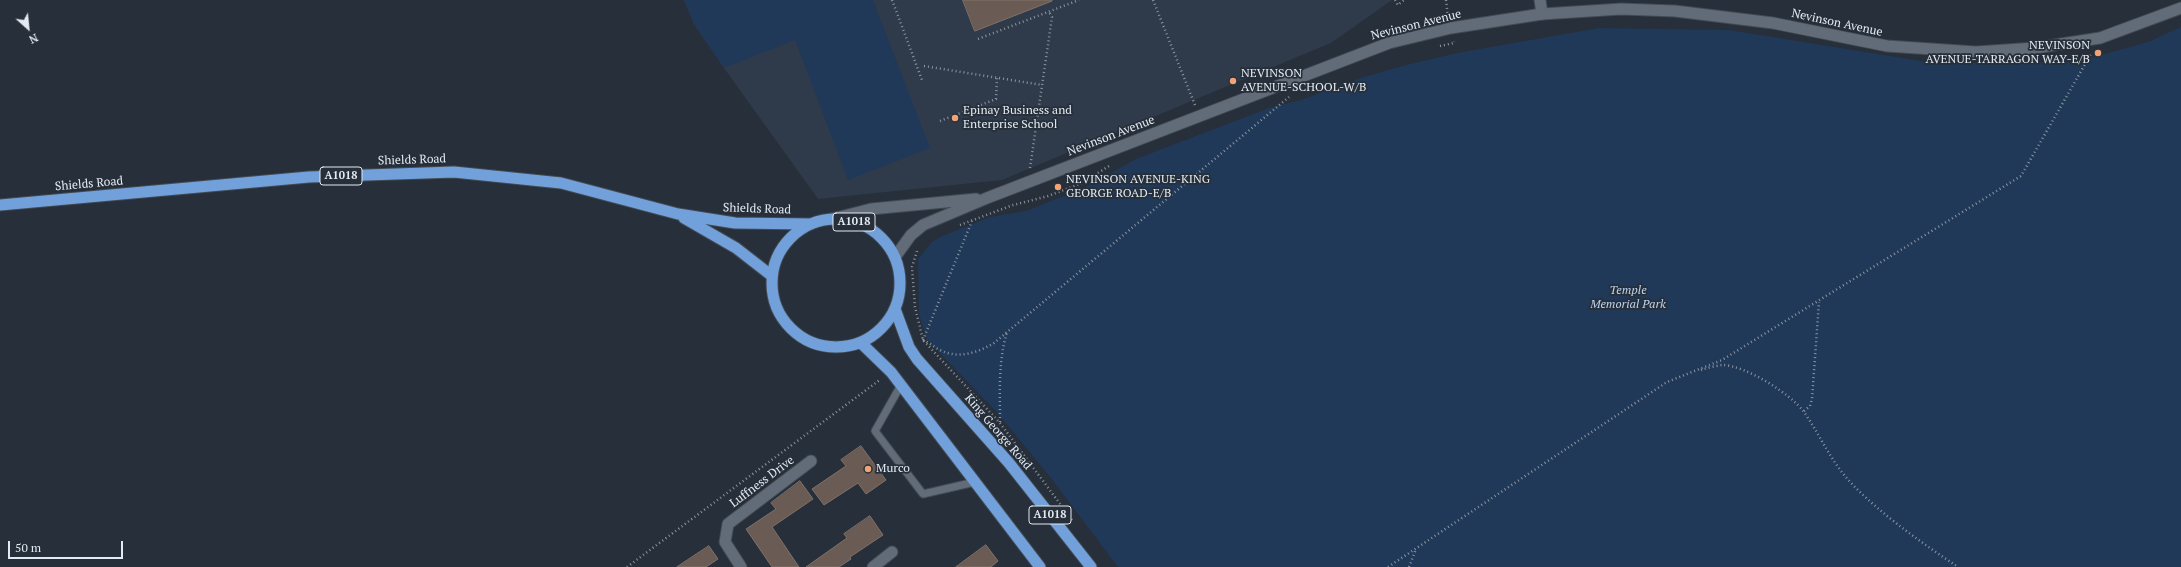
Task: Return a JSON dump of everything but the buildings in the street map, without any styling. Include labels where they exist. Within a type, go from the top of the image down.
[{"type":"highway","name":"Shields Road","points":[[0,205],[309,177],[454,172],[561,183],[678,214],[735,223],[811,224]]},
{"type":"highway","name":"Shields Road","points":[[678,214],[736,248],[772,276]]},
{"type":"highway","name":"A1018","points":[[832,219],[852,221],[870,228],[885,241],[895,257],[900,274],[900,292],[895,309],[883,327],[862,343],[840,348],[818,345],[797,335],[782,319],[773,299],[772,276],[776,260],[784,245],[796,233],[811,224],[832,219]]},
{"type":"highway","name":"King George Road","points":[[895,309],[909,347],[917,359],[1010,463],[1091,567]]},
{"type":"highway","name":"A1018","points":[[862,343],[891,372],[1040,567]]},
{"type":"street","points":[[1540,0],[1542,14]]},
{"type":"street","name":"Nevinson Avenue","points":[[895,257],[911,235],[923,225],[987,198],[1389,43],[1450,28],[1542,14],[1621,9],[1675,12],[1773,23],[1887,46],[1976,52],[2035,48],[2100,38],[2181,8]]},
{"type":"street","name":"Nevinson Avenue","points":[[832,219],[871,209],[987,198]]},
{"type":"street","name":"Luffness Drive","points":[[741,567],[725,542],[728,524],[812,461]]},
{"type":"street","points":[[873,567],[892,552]]},
{"type":"lane","points":[[901,385],[875,431],[880,438],[923,494],[975,482]]},
{"type":"path","points":[[892,0],[922,80]]},
{"type":"path","points":[[978,39],[1080,0]]},
{"type":"path","points":[[1153,0],[1200,116]]},
{"type":"path","points":[[1395,0],[1398,5],[1404,0]]},
{"type":"path","points":[[1446,0],[1447,11]]},
{"type":"path","points":[[1034,180],[1030,168],[1052,17],[1050,12]]},
{"type":"path","points":[[1388,567],[1668,382],[1722,360],[2021,176],[2100,38]]},
{"type":"path","points":[[924,66],[1042,85]]},
{"type":"path","points":[[940,121],[996,99],[997,78]]},
{"type":"path","points":[[920,247],[914,258],[912,281],[914,307],[923,340],[942,351],[966,354],[984,349],[1007,332],[1294,93]]},
{"type":"path","points":[[923,340],[972,221],[958,226]]},
{"type":"path","points":[[1804,411],[1810,406],[1812,399],[1819,301]]},
{"type":"path","points":[[1000,423],[1000,368],[1002,350],[1007,332]]},
{"type":"path","points":[[1668,382],[1702,370],[1722,366],[1740,368],[1777,388],[1804,411],[1826,451],[1839,470],[1855,487],[1900,525],[1958,567]]},
{"type":"path","points":[[627,567],[891,372]]},
{"type":"path","points":[[1409,567],[1417,548]]},
{"type":"shaded area","name":"Epinay Business and Enterprise School","points":[[684,0],[1392,0],[1331,43],[1002,180],[818,199],[694,24]]},
{"type":"green space","points":[[684,0],[873,0],[930,148],[848,180],[795,40],[724,68],[694,24]]},
{"type":"green space","name":"Temple Memorial Park","points":[[2181,27],[2181,567],[1118,567],[1051,478],[995,410],[927,340],[919,314],[918,259],[932,242],[940,237],[990,217],[1026,211],[1084,188],[1136,159],[1269,108],[1301,100],[1361,78],[1406,65],[1457,53],[1599,28],[1729,30],[1933,63],[2076,62],[2148,42]]},
{"type":"place","name":"NEVINSON AVENUE-TARRAGON WAY-E/B","points":[[2098,53]]},
{"type":"place","name":"NEVINSON AVENUE-SCHOOL-W/B","points":[[1233,81]]},
{"type":"place","name":"Epinay Business and Enterprise School","points":[[955,118]]},
{"type":"place","name":"NEVINSON AVENUE-KING GEORGE ROAD-E/B","points":[[1058,187]]},
{"type":"place","name":"Murco","points":[[868,469]]}]
